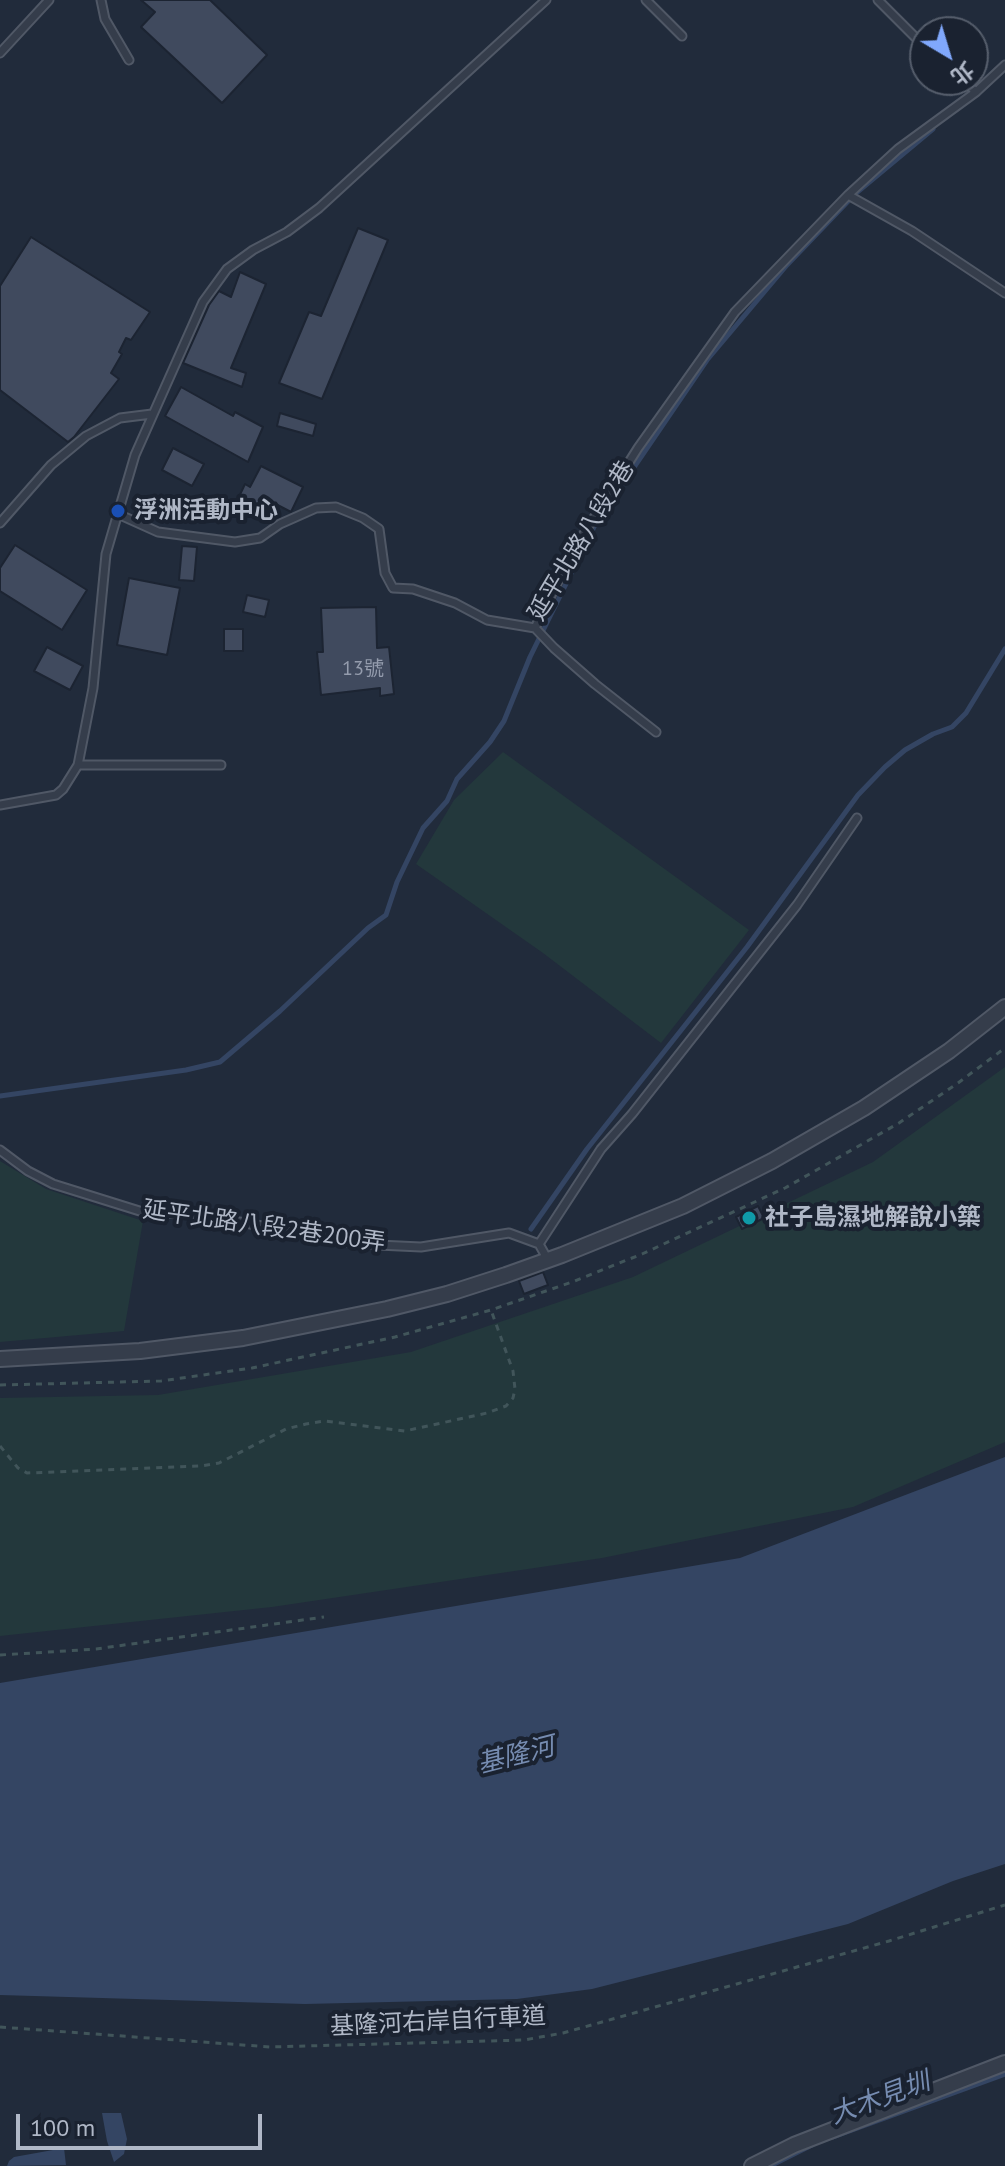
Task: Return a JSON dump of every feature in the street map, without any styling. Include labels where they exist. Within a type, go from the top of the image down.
[{"type":"street","points":[[0,1359],[140,1351],[243,1338],[447,1294],[548,1260],[683,1206],[772,1161],[949,1051],[1005,1007]]},
{"type":"street","points":[[752,2166],[794,2145],[1005,2063]]},
{"type":"lane","points":[[0,53],[49,0]]},
{"type":"lane","points":[[101,0],[105,19],[129,60]]},
{"type":"lane","points":[[0,805],[56,795],[78,765],[93,688],[106,554],[135,455],[203,302],[227,269],[319,208],[546,0]]},
{"type":"lane","points":[[646,0],[682,36]]},
{"type":"lane","points":[[878,0],[909,31]]},
{"type":"lane","name":"延平北路八段2巷","points":[[989,80],[1005,65]]},
{"type":"lane","name":"延平北路八段2巷","points":[[118,514],[158,532],[235,542],[260,538],[280,524],[316,508],[336,507],[363,518],[379,529],[385,573],[393,588],[413,589],[455,603],[487,620],[535,628],[573,551],[667,405],[735,312],[848,195],[898,149],[971,96]]},
{"type":"lane","points":[[848,195],[912,231],[1005,293]]},
{"type":"lane","points":[[0,523],[51,465],[86,436],[120,418],[152,414]]},
{"type":"lane","points":[[535,628],[595,684],[656,732]]},
{"type":"lane","points":[[78,765],[221,765]]},
{"type":"lane","points":[[548,1260],[539,1244],[601,1149],[797,905],[857,818]]},
{"type":"lane","name":"延平北路八段2巷200弄","points":[[0,1150],[28,1171],[53,1184],[146,1213],[194,1214],[328,1240],[378,1245],[421,1247],[509,1233],[539,1244]]},
{"type":"path","points":[[0,1446],[18,1468],[27,1473],[201,1466],[219,1463],[286,1429],[306,1424],[324,1421],[405,1431],[487,1413],[506,1406],[513,1398],[515,1389],[513,1371],[491,1310]]},
{"type":"path","points":[[0,1655],[96,1649],[324,1617]]},
{"type":"path","name":"基隆河右岸自行車道","points":[[0,2027],[270,2047],[524,2040],[563,2033],[1005,1905]]},
{"type":"green space","points":[[503,752],[749,930],[661,1043],[543,953],[416,864],[454,800]]},
{"type":"green space","points":[[1005,1067],[1005,1442],[853,1507],[602,1558],[272,1607],[0,1636],[0,1398],[158,1395],[411,1352],[633,1277],[873,1162]]},
{"type":"green space","points":[[0,1161],[46,1189],[143,1221],[124,1331],[0,1342]]},
{"type":"water","name":"基隆河","points":[[1005,1457],[1005,1864],[953,1881],[848,1924],[592,1989],[517,1999],[305,2004],[0,1995],[0,1683],[740,1558]]},
{"type":"water","points":[[102,2113],[121,2113],[127,2139],[124,2154],[114,2162],[107,2141]]},
{"type":"water","points":[[64,2148],[66,2165],[7,2166],[14,2157]]},
{"type":"building","points":[[141,0],[210,0],[267,55],[222,103],[141,27],[155,12]]},
{"type":"building","points":[[358,228],[388,240],[322,399],[279,383],[309,312],[321,316]]},
{"type":"building","points":[[31,237],[150,312],[131,340],[126,338],[119,352],[122,354],[111,373],[119,379],[68,442],[0,390],[0,286]]},
{"type":"building","points":[[240,272],[266,284],[231,368],[246,373],[242,387],[183,363],[209,305],[219,291],[231,297]]},
{"type":"building","points":[[181,387],[233,416],[235,412],[263,427],[248,462],[165,416]]},
{"type":"building","points":[[280,413],[316,424],[313,436],[277,426]]},
{"type":"building","points":[[173,448],[204,464],[192,486],[162,470]]},
{"type":"building","points":[[261,466],[303,487],[291,512],[268,500],[262,515],[237,501],[245,484],[250,487]]},
{"type":"building","points":[[15,545],[87,590],[62,630],[0,591],[0,568]]},
{"type":"building","points":[[182,546],[197,547],[194,581],[179,580]]},
{"type":"building","points":[[129,578],[180,588],[167,655],[117,645]]},
{"type":"building","points":[[247,595],[269,600],[265,617],[243,612]]},
{"type":"building","points":[[376,607],[377,648],[389,647],[394,694],[380,696],[380,688],[321,695],[317,652],[323,652],[321,608]]},
{"type":"building","points":[[224,629],[243,629],[243,651],[224,651]]},
{"type":"building","points":[[47,647],[83,666],[70,690],[34,671]]},
{"type":"building","name":"社子島濕地解說小築","points":[[758,1206],[764,1218],[742,1229],[736,1217]]},
{"type":"building","points":[[543,1272],[548,1285],[524,1294],[519,1281]]},
{"type":"waterway","points":[[0,1096],[186,1070],[220,1062],[386,915],[397,882],[423,828],[447,801],[457,779],[504,721],[530,657],[596,523],[707,360],[787,265],[855,194],[933,129]]},
{"type":"waterway","points":[[531,1229],[587,1149],[747,947],[858,795],[905,750],[952,727],[966,713],[1005,649]]},
{"type":"waterway","name":"大木見圳","points":[[833,2137],[1005,2074]]},
{"type":"waterway","name":"大木見圳","points":[[770,2166],[812,2145]]},
{"type":"place","name":"浮洲活動中心","points":[[118,511]]},
{"type":"place","name":"社子島濕地解說小築","points":[[749,1218]]}]
